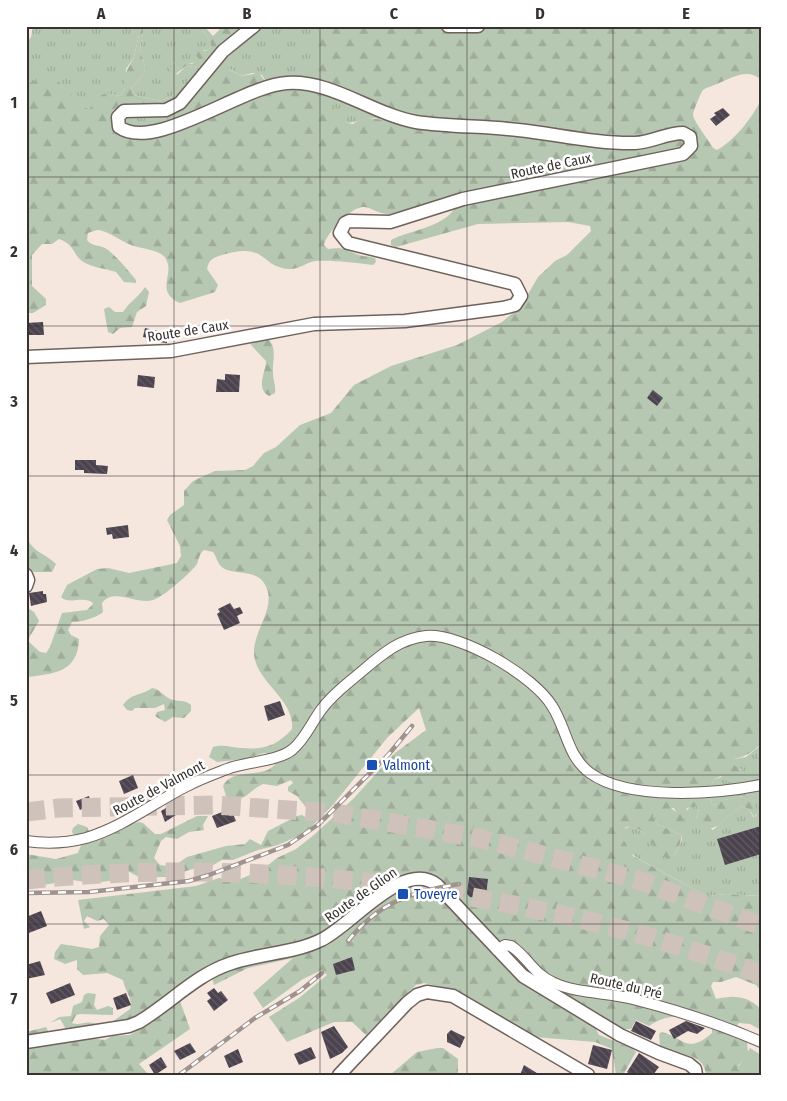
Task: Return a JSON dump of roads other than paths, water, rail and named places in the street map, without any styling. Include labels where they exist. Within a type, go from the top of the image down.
[{"type":"street","name":"Route de Caux","points":[[26,357],[171,351],[314,324],[405,321],[515,305],[521,296],[515,284],[348,243],[340,233],[341,228],[349,221],[390,222],[463,199],[683,154],[690,146],[690,137],[683,133],[636,143],[469,125],[419,122],[391,115],[322,87],[288,82],[260,88],[170,128],[131,132],[119,127],[118,117],[124,111],[166,110],[180,103],[223,51],[254,26]]},
{"type":"street","points":[[448,26],[478,26]]},
{"type":"street","points":[[26,575],[28,580],[26,586]]},
{"type":"street","name":"Route de Valmont","points":[[26,841],[43,844],[93,835],[110,829],[187,786],[212,775],[238,765],[285,754],[294,749],[329,699],[376,658],[409,640],[426,636],[438,637],[468,646],[496,661],[538,688],[553,706],[575,759],[591,774],[609,784],[654,791],[690,792],[761,786]]},
{"type":"street","name":"Route de Glion","points":[[26,1042],[129,1026],[139,1022],[208,974],[227,964],[307,946],[327,938],[392,888],[414,878],[426,879],[437,885],[523,976],[553,996],[630,1040],[689,1064],[695,1069],[696,1075]]},
{"type":"street","name":"Route du Pré","points":[[497,950],[505,945],[511,946],[534,971],[561,985],[634,999],[721,1026],[761,1042]]},
{"type":"street","points":[[339,1075],[407,1003],[417,995],[427,992],[453,996],[585,1073]]},
{"type":"tunnel","points":[[26,812],[59,808],[214,805],[335,813],[478,838],[638,880],[761,926]]},
{"type":"tunnel","points":[[26,880],[102,874],[177,872],[253,873],[405,887],[554,913],[628,931],[761,974]]},
{"type":"railway","points":[[26,893],[89,892],[189,881],[288,845],[319,824],[389,754],[412,726]]},
{"type":"railway","points":[[348,941],[372,917],[397,901],[411,895],[459,884]]},
{"type":"railway","points":[[179,1075],[255,1018],[300,991],[322,973]]},
{"type":"place","name":"Valmont","points":[[372,765]]},
{"type":"place","name":"Toveyre","points":[[403,894]]}]
